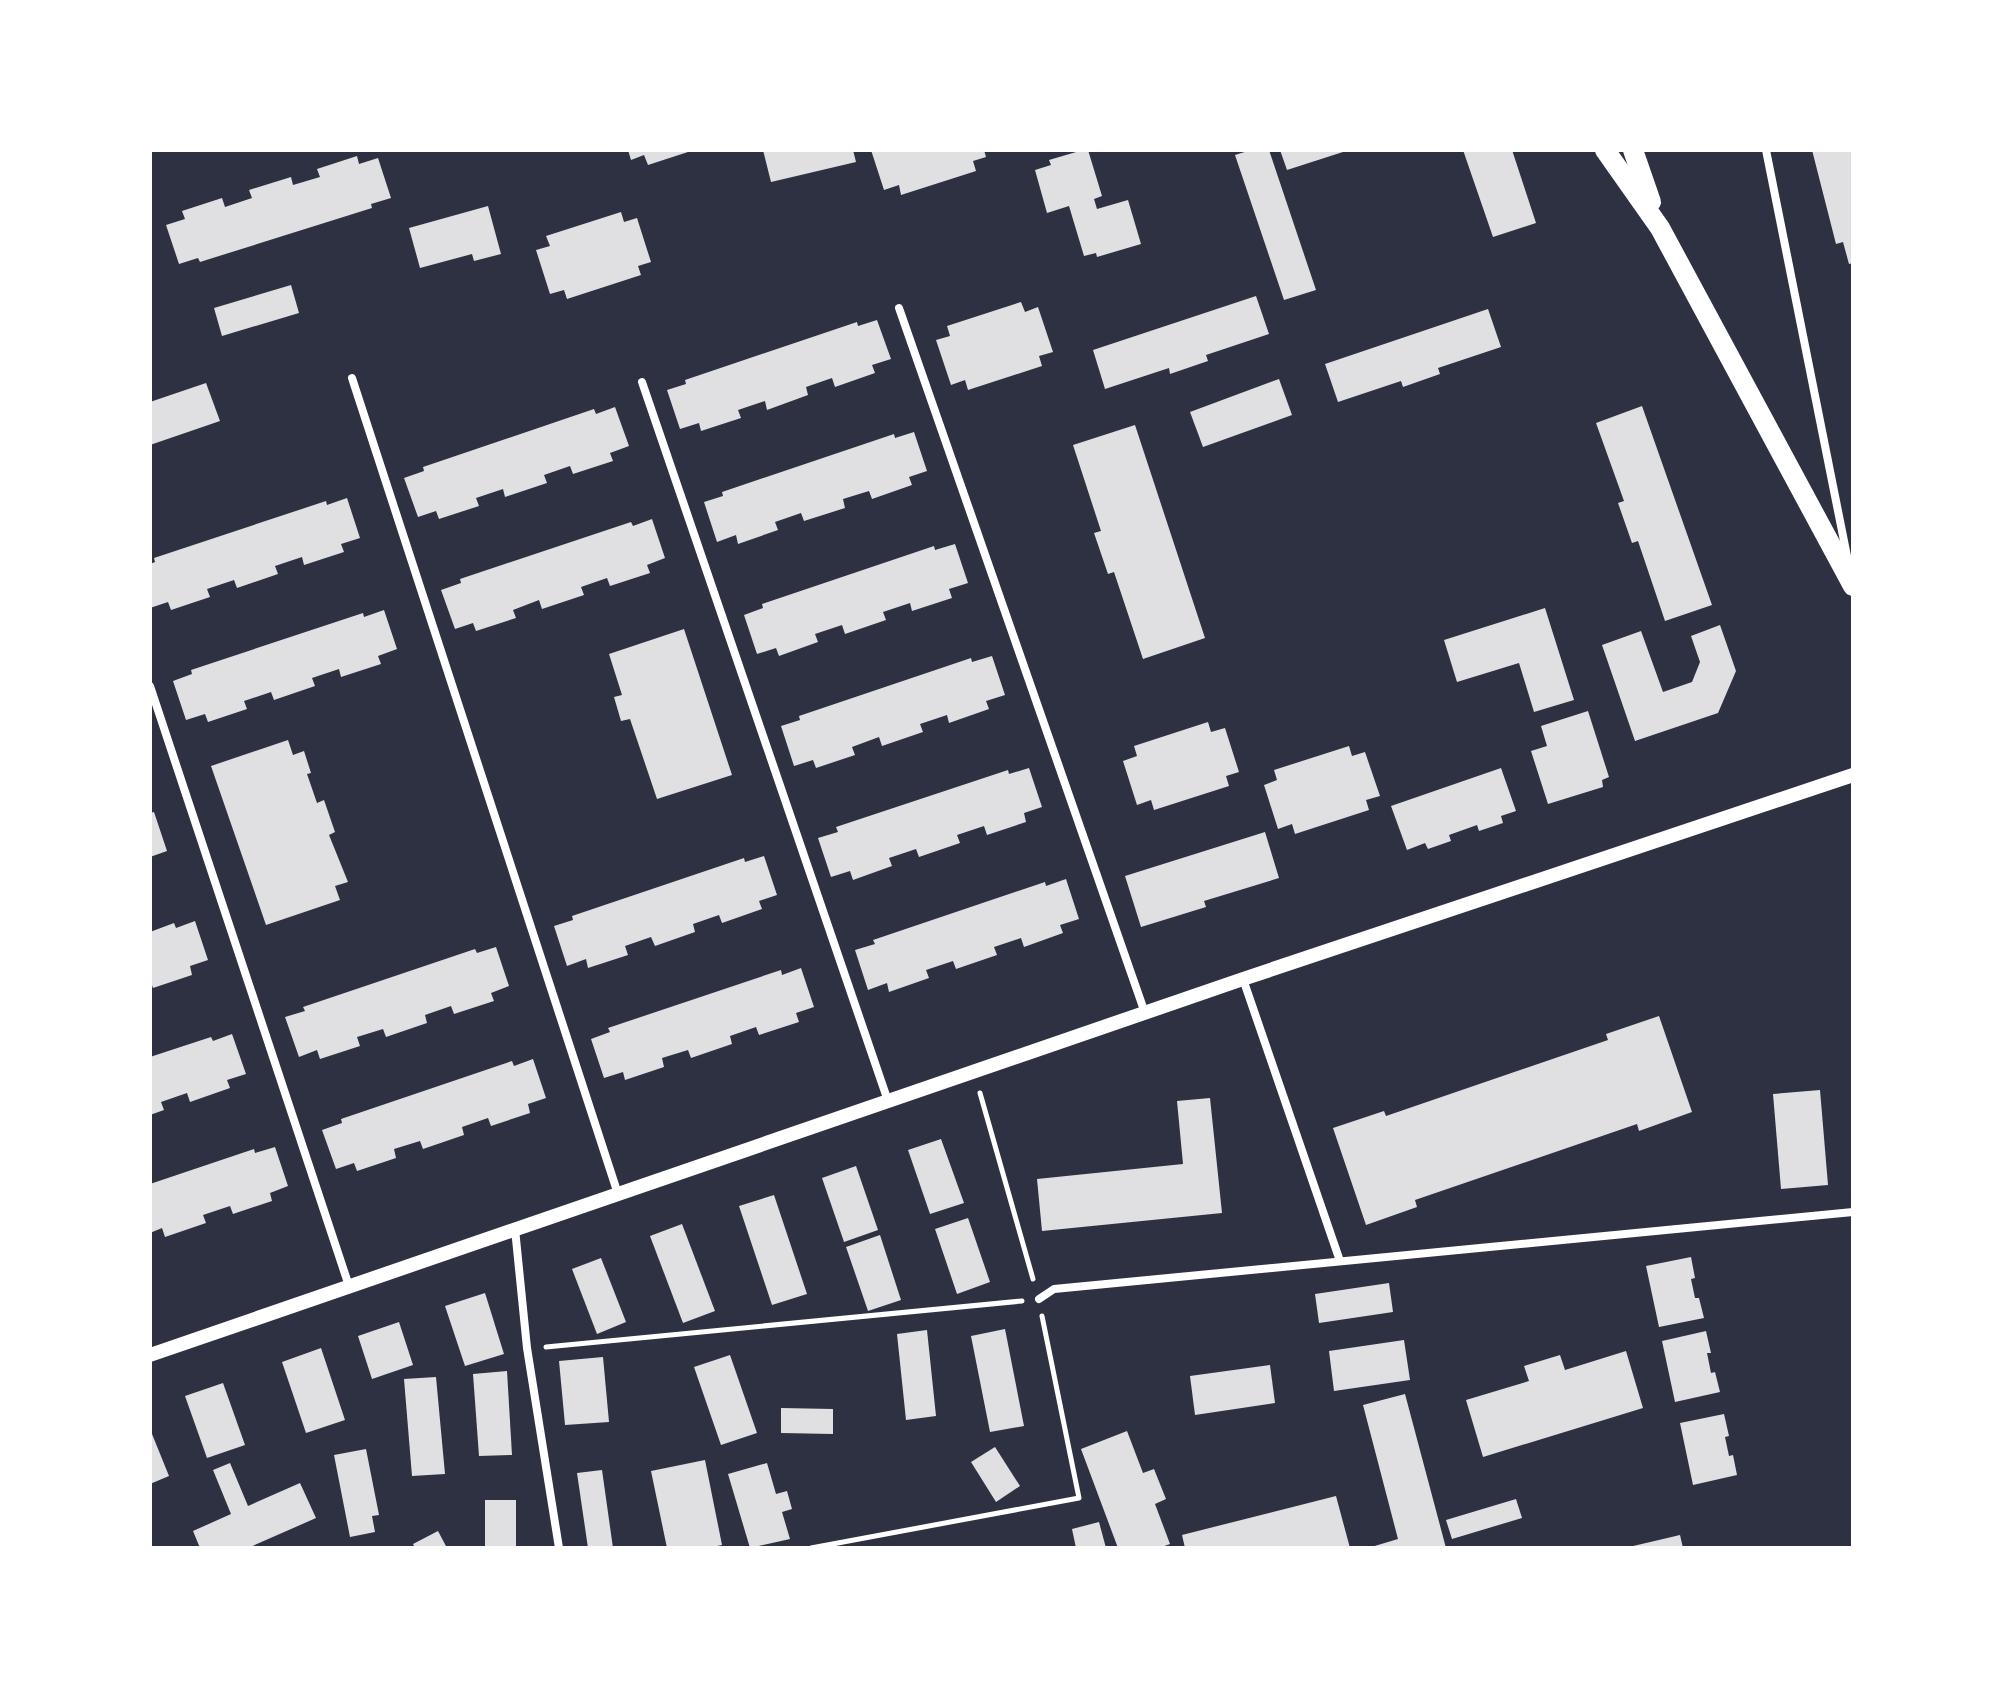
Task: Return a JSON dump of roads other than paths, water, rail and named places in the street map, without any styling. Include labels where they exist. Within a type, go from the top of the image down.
[{"type":"main road","points":[[1605,150],[1660,228],[1853,585]]},
{"type":"main road","points":[[1633,150],[1660,228]]},
{"type":"street","points":[[1766,150],[1853,585]]},
{"type":"street","points":[[899,308],[1145,1013]]},
{"type":"street","points":[[352,378],[618,1194]]},
{"type":"street","points":[[642,382],[888,1101]]},
{"type":"street","points":[[150,686],[349,1286]]},
{"type":"street","points":[[150,1355],[1243,979],[1853,775]]},
{"type":"street","points":[[1243,979],[1340,1261]]},
{"type":"street","points":[[1039,1299],[1054,1289],[1853,1212]]},
{"type":"street","points":[[515,1229],[527,1348],[559,1548]]}]
